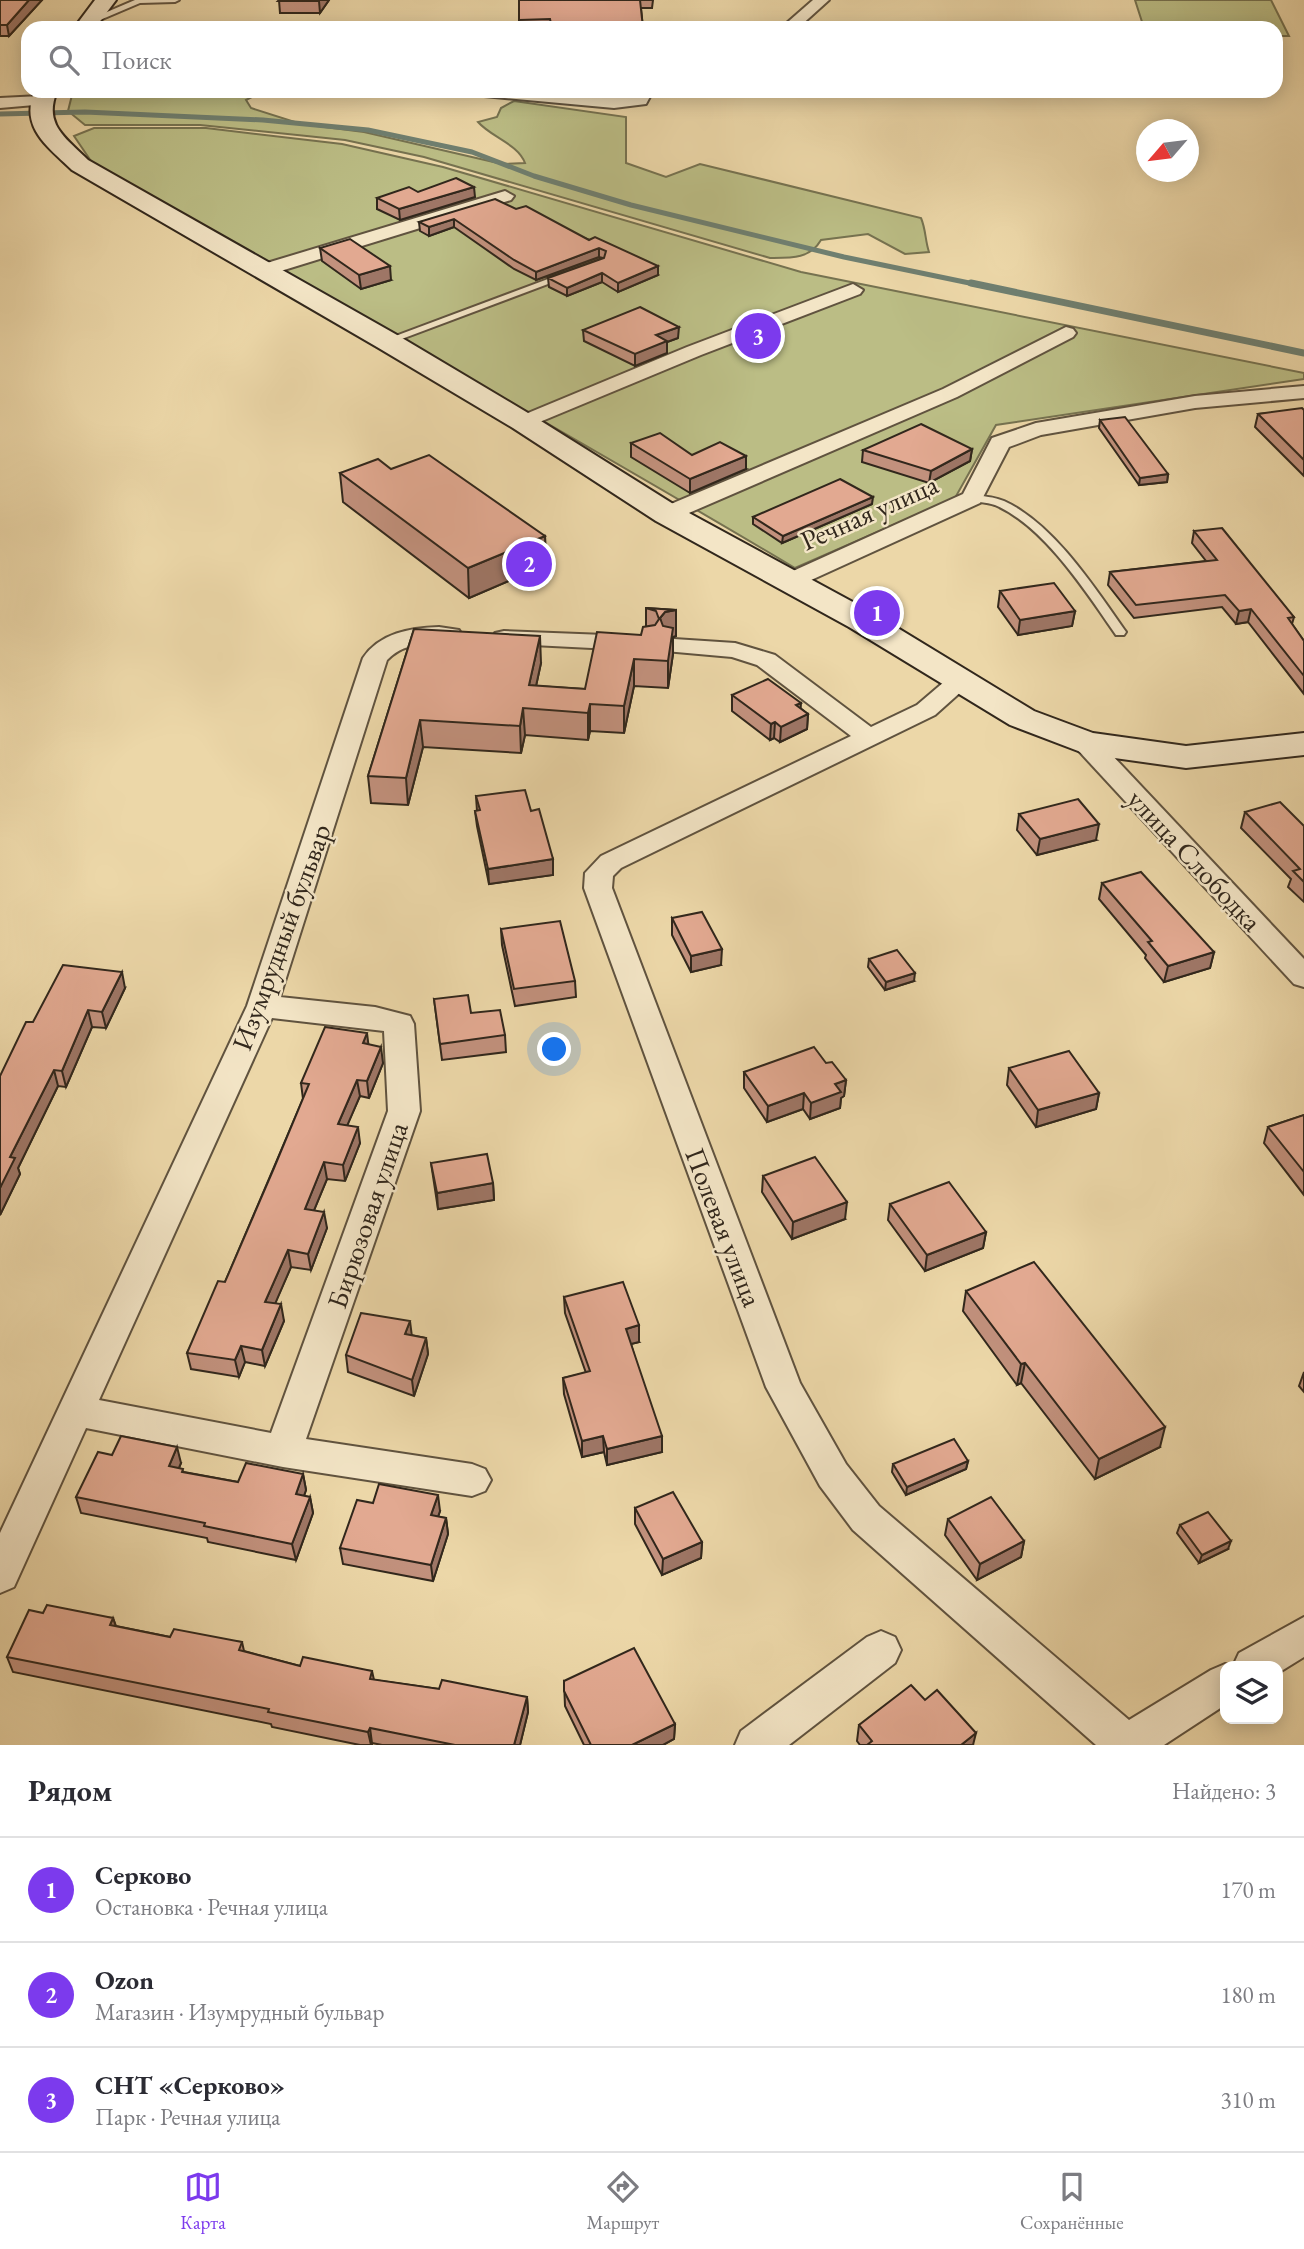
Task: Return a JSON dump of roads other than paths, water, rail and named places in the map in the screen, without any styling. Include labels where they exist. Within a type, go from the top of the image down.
[{"type":"main road","points":[[41,105],[48,132],[79,165],[387,341],[523,422],[667,514],[860,620],[1022,718],[1086,743],[1186,757],[1304,744]]},
{"type":"street","points":[[797,21],[822,0]]},
{"type":"street","points":[[560,98],[614,103],[640,101],[642,98]]},
{"type":"street","points":[[0,103],[41,105]]},
{"type":"street","points":[[264,270],[505,196]]},
{"type":"street","points":[[523,422],[694,351],[853,290]]},
{"type":"street","points":[[667,514],[950,393],[1066,333]]},
{"type":"street","points":[[972,498],[1000,443],[1036,429],[1195,402],[1304,392]]},
{"type":"street","name":"Речная улица","points":[[790,581],[972,498]]},
{"type":"street","name":"Изумрудный бульвар","points":[[0,1575],[262,1006],[375,658],[382,650],[405,636],[418,634],[735,650],[766,660],[868,737]]},
{"type":"street","name":"Полевая улица","points":[[960,681],[926,710],[611,862],[599,873],[598,888],[784,1387],[833,1475],[866,1518],[1127,1745],[1220,1687]]},
{"type":"street","name":"улица Слободка","points":[[1086,743],[1304,978]]},
{"type":"street","name":"Бирюзовая улица","points":[[262,1006],[375,1018],[398,1024],[404,1111],[283,1451]]},
{"type":"street","points":[[77,1411],[283,1451],[472,1480]]},
{"type":"street","points":[[1261,1661],[1304,1635]]},
{"type":"street","points":[[756,1745],[881,1650]]},
{"type":"lane","points":[[97,11],[139,1],[175,0]]},
{"type":"lane","points":[[387,341],[575,272]]},
{"type":"lane","points":[[972,498],[999,503],[1028,522],[1079,575],[1120,632]]},
{"type":"waterway","points":[[0,114],[85,112],[263,120],[368,130],[472,152],[534,176],[631,205],[844,257],[979,285]]},
{"type":"waterway","points":[[971,283],[1304,353]]},
{"type":"place","name":"СНТ «Серково»","points":[[758,336]]},
{"type":"place","name":"Ozon","points":[[529,564]]},
{"type":"place","name":"Серково","points":[[877,613]]}]
